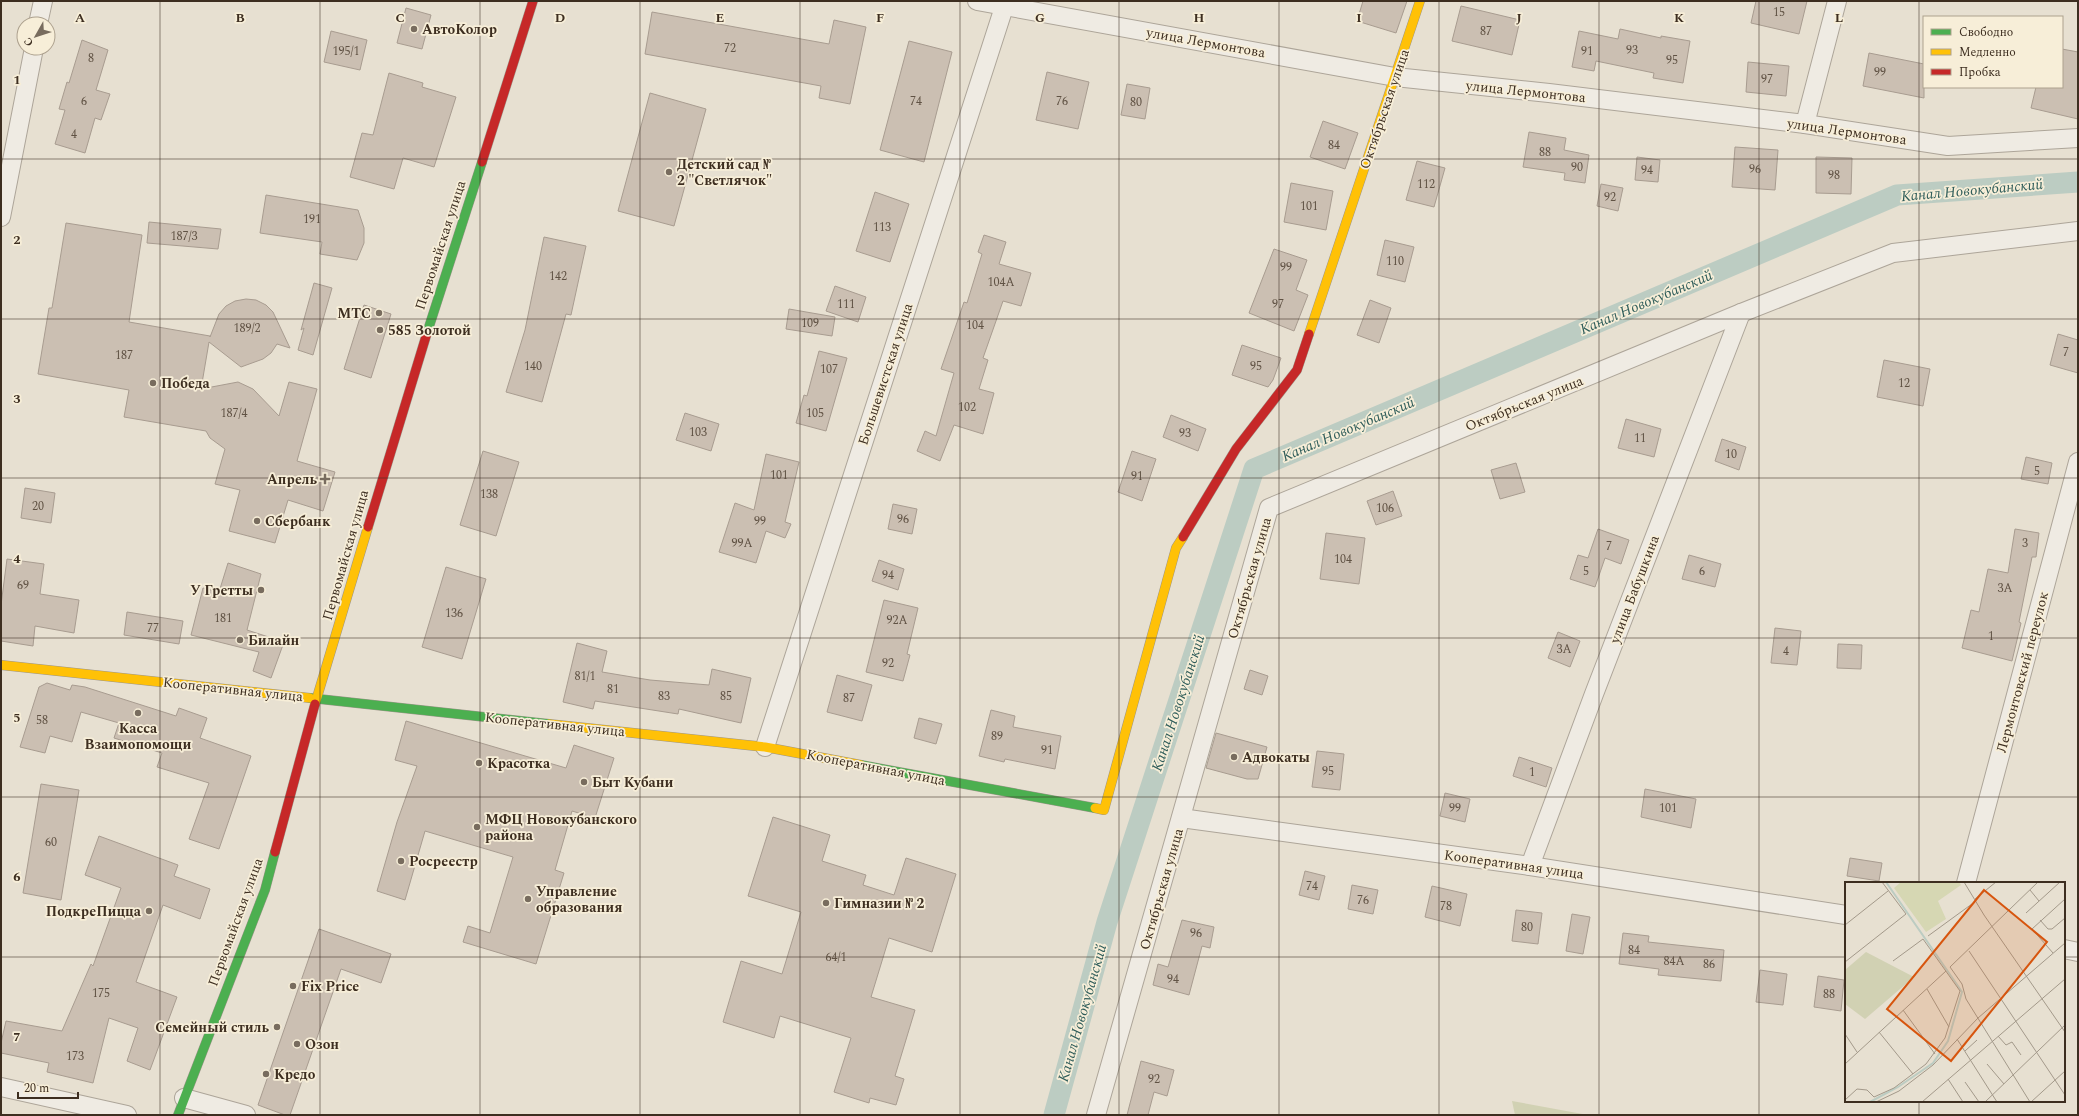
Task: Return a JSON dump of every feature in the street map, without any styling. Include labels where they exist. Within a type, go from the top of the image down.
[{"type":"street","points":[[40,16],[43,1]]},
{"type":"street","name":"Первомайская улица","points":[[178,1115],[265,890],[317,698],[399,422],[533,1]]},
{"type":"street","name":"улица Лермонтова","points":[[977,1],[1005,3],[1394,77],[1549,93],[1805,124],[1948,146],[2078,138]]},
{"type":"street","name":"Октябрьская улица","points":[[1104,810],[1176,548],[1236,448],[1297,370],[1420,1]]},
{"type":"street","points":[[1805,124],[1837,1]]},
{"type":"street","name":"Большевистская улица","points":[[765,747],[1005,3]]},
{"type":"street","points":[[1,217],[32,56]]},
{"type":"street","points":[[1741,313],[1893,253],[2078,231]]},
{"type":"street","name":"Октябрьская улица","points":[[1096,1115],[1269,508],[1741,313]]},
{"type":"street","name":"улица Бабушкина","points":[[1530,866],[1594,694],[1741,313]]},
{"type":"street","name":"Лермонтовский переулок","points":[[1966,882],[2078,462]]},
{"type":"street","name":"Кооперативная улица","points":[[1,666],[317,698],[765,747],[1104,810]]},
{"type":"street","name":"Кооперативная улица","points":[[1181,818],[1530,866],[1845,915]]},
{"type":"street","points":[[2065,949],[2078,952]]},
{"type":"street","points":[[1,1087],[127,1115]]},
{"type":"street","points":[[184,1098],[246,1115]]},
{"type":"green space","points":[[1512,1101],[1588,1115],[1515,1115]]},
{"type":"building","points":[[1363,1],[1407,1],[1396,33],[1357,21]]},
{"type":"building","points":[[1756,1],[1807,1],[1799,34],[1751,23]]},
{"type":"building","points":[[1461,6],[1520,20],[1512,55],[1452,41]]},
{"type":"building","points":[[406,8],[431,15],[422,49],[397,43]]},
{"type":"building","points":[[652,12],[829,44],[834,20],[866,27],[850,104],[819,98],[821,86],[645,54]]},
{"type":"building","points":[[1620,29],[1661,38],[1661,36],[1690,41],[1683,83],[1653,78],[1654,73],[1596,61],[1594,71],[1572,67],[1579,31],[1618,39]]},
{"type":"building","points":[[331,31],[367,40],[360,70],[324,62]]},
{"type":"building","points":[[82,40],[108,50],[96,90],[110,94],[101,120],[95,118],[85,153],[55,144],[65,110],[59,109],[67,82],[69,83]]},
{"type":"building","points":[[909,41],[952,52],[924,162],[880,150]]},
{"type":"building","points":[[2063,49],[2078,52],[2078,119],[2031,108],[2036,88],[2063,88]]},
{"type":"building","points":[[1869,53],[1923,64],[1924,98],[1863,86]]},
{"type":"building","points":[[1748,62],[1789,66],[1786,96],[1746,92]]},
{"type":"building","points":[[1047,72],[1089,82],[1078,129],[1036,120]]},
{"type":"building","points":[[389,73],[423,83],[422,87],[456,97],[434,167],[403,158],[394,189],[350,177],[362,133],[373,135]]},
{"type":"building","points":[[1127,84],[1150,88],[1145,119],[1121,115]]},
{"type":"building","points":[[650,93],[706,109],[674,226],[618,211]]},
{"type":"building","points":[[1323,121],[1358,133],[1345,169],[1310,157]]},
{"type":"building","points":[[1529,132],[1566,138],[1564,150],[1589,155],[1585,183],[1564,180],[1565,173],[1523,167]]},
{"type":"building","points":[[1735,147],[1778,150],[1775,190],[1732,187]]},
{"type":"building","points":[[1637,157],[1660,160],[1658,182],[1635,180]]},
{"type":"building","points":[[1816,157],[1852,158],[1851,194],[1816,193]]},
{"type":"building","points":[[1417,161],[1445,168],[1434,207],[1406,200]]},
{"type":"building","points":[[1291,183],[1333,191],[1326,230],[1284,222]]},
{"type":"building","points":[[1601,184],[1623,188],[1618,211],[1597,206]]},
{"type":"building","points":[[875,192],[909,204],[890,262],[856,251]]},
{"type":"building","points":[[266,195],[358,210],[364,228],[364,243],[357,260],[320,254],[322,242],[260,233]]},
{"type":"building","points":[[149,222],[221,229],[218,249],[147,243]]},
{"type":"building","points":[[66,223],[142,235],[129,322],[210,337],[219,314],[226,306],[235,301],[246,299],[256,300],[266,305],[273,312],[290,348],[277,344],[271,353],[263,359],[241,367],[209,342],[201,389],[238,382],[253,389],[279,416],[289,382],[317,389],[297,461],[335,472],[323,511],[288,500],[275,543],[229,531],[240,490],[215,484],[225,449],[210,438],[206,431],[124,417],[129,390],[38,374],[49,308],[52,308]]},
{"type":"building","points":[[984,235],[1006,242],[999,264],[1031,273],[1021,306],[1003,301],[983,358],[988,360],[979,389],[994,393],[983,434],[954,425],[940,461],[917,451],[925,431],[936,436],[954,373],[941,369],[964,302],[967,303],[982,254],[978,252]]},
{"type":"building","points":[[544,237],[586,246],[571,315],[566,314],[542,402],[506,392],[525,330]]},
{"type":"building","points":[[1385,240],[1414,247],[1405,282],[1377,275]]},
{"type":"building","points":[[1274,249],[1307,260],[1296,290],[1308,295],[1294,331],[1249,313]]},
{"type":"building","points":[[314,283],[332,288],[313,355],[298,350],[304,328],[301,330]]},
{"type":"building","points":[[835,286],[866,297],[858,322],[826,311]]},
{"type":"building","points":[[1370,300],[1391,308],[1379,343],[1357,335]]},
{"type":"building","points":[[364,305],[391,314],[371,378],[344,369]]},
{"type":"building","points":[[789,309],[835,317],[832,336],[786,329]]},
{"type":"building","points":[[2058,334],[2078,340],[2078,373],[2050,365]]},
{"type":"building","points":[[1242,345],[1281,358],[1273,380],[1268,387],[1232,375]]},
{"type":"building","points":[[819,351],[847,358],[826,431],[796,423],[804,395],[807,396]]},
{"type":"building","points":[[1884,360],[1930,369],[1923,406],[1877,397]]},
{"type":"building","points":[[685,413],[719,424],[711,451],[676,440]]},
{"type":"building","points":[[1171,415],[1206,429],[1198,451],[1163,437]]},
{"type":"building","points":[[1626,419],[1661,429],[1654,457],[1618,448]]},
{"type":"building","points":[[1722,439],[1746,447],[1739,470],[1715,461]]},
{"type":"building","points":[[483,451],[519,462],[496,536],[460,525]]},
{"type":"building","points":[[1132,451],[1156,459],[1142,501],[1118,492]]},
{"type":"building","points":[[766,454],[799,462],[785,522],[791,524],[785,538],[766,531],[756,563],[719,552],[735,503],[754,510]]},
{"type":"building","points":[[2026,457],[2052,463],[2048,484],[2021,479]]},
{"type":"building","points":[[1516,463],[1525,492],[1500,499],[1491,470]]},
{"type":"building","points":[[25,488],[55,493],[51,523],[21,518]]},
{"type":"building","points":[[1393,491],[1402,516],[1376,525],[1367,501]]},
{"type":"building","points":[[893,504],[917,509],[912,534],[888,529]]},
{"type":"building","points":[[1598,529],[1629,540],[1621,564],[1605,558],[1595,587],[1570,579],[1578,555],[1588,558]]},
{"type":"building","points":[[2015,529],[2039,533],[2036,557],[2032,557],[2019,622],[2021,623],[2012,661],[1962,648],[1971,610],[1979,612],[1988,569],[2008,573]]},
{"type":"building","points":[[1326,533],[1365,538],[1359,584],[1320,579]]},
{"type":"building","points":[[1689,555],[1721,564],[1715,587],[1682,579]]},
{"type":"building","points":[[7,559],[44,564],[40,594],[79,600],[74,633],[35,626],[33,646],[1,641],[1,605]]},
{"type":"building","points":[[879,560],[904,569],[898,590],[872,581]]},
{"type":"building","points":[[228,563],[261,574],[247,630],[284,642],[271,678],[253,671],[259,652],[191,635],[203,588],[219,592]]},
{"type":"building","points":[[446,567],[486,579],[462,659],[422,647]]},
{"type":"building","points":[[884,600],[918,608],[907,654],[910,655],[903,681],[866,672]]},
{"type":"building","points":[[127,612],[183,621],[179,644],[124,635]]},
{"type":"building","points":[[1775,628],[1801,631],[1797,665],[1771,663]]},
{"type":"building","points":[[1558,632],[1580,641],[1570,667],[1548,658]]},
{"type":"building","points":[[577,643],[607,651],[602,672],[650,680],[709,685],[712,669],[751,678],[741,723],[679,709],[678,714],[595,701],[593,709],[563,702]]},
{"type":"building","points":[[1838,644],[1862,645],[1861,669],[1837,668]]},
{"type":"building","points":[[1250,670],[1268,676],[1262,695],[1244,689]]},
{"type":"building","points":[[837,675],[872,685],[862,721],[827,712]]},
{"type":"building","points":[[47,683],[70,690],[72,685],[85,687],[176,716],[179,708],[207,718],[200,738],[251,756],[219,849],[189,839],[209,783],[157,767],[162,753],[114,738],[119,723],[81,712],[72,742],[50,736],[45,753],[20,747],[39,687]]},
{"type":"building","points":[[991,710],[1015,716],[1013,727],[1061,736],[1055,769],[1005,759],[1004,762],[979,756]]},
{"type":"building","points":[[919,718],[942,724],[936,744],[914,738]]},
{"type":"building","points":[[406,721],[566,768],[574,745],[614,758],[595,818],[572,811],[555,870],[564,873],[536,964],[463,942],[468,926],[490,933],[513,857],[425,831],[405,900],[377,891],[397,822],[417,766],[395,760]]},
{"type":"building","name":"Адвокаты","points":[[1216,733],[1267,747],[1258,779],[1247,779],[1206,768]]},
{"type":"building","points":[[1317,751],[1344,754],[1340,790],[1312,787]]},
{"type":"building","points":[[1519,757],[1552,768],[1546,787],[1513,776]]},
{"type":"building","points":[[41,784],[79,790],[61,900],[23,893]]},
{"type":"building","points":[[1645,789],[1696,799],[1691,828],[1641,817]]},
{"type":"building","points":[[1445,793],[1470,799],[1465,822],[1440,816]]},
{"type":"building","points":[[773,817],[830,835],[822,861],[866,875],[863,885],[894,895],[906,858],[956,874],[932,952],[889,938],[871,997],[915,1010],[895,1076],[904,1079],[896,1105],[870,1098],[869,1103],[834,1092],[851,1038],[780,1016],[774,1038],[723,1022],[741,961],[782,974],[801,912],[748,896]]},
{"type":"building","points":[[99,836],[178,865],[174,876],[210,889],[200,919],[163,905],[136,982],[177,997],[150,1070],[127,1061],[138,1028],[109,1018],[93,1083],[47,1072],[49,1063],[1,1053],[1,1043],[6,1021],[62,1031],[91,964],[93,966],[121,888],[85,875]]},
{"type":"building","points":[[1850,858],[1882,863],[1879,881],[1847,876]]},
{"type":"building","points":[[1305,871],[1325,876],[1319,900],[1299,895]]},
{"type":"building","points":[[1352,885],[1378,890],[1373,914],[1348,909]]},
{"type":"building","points":[[1432,886],[1467,894],[1460,926],[1425,917]]},
{"type":"building","points":[[1516,910],[1542,913],[1538,944],[1512,941]]},
{"type":"building","points":[[1572,914],[1590,917],[1583,954],[1566,951]]},
{"type":"building","points":[[1182,920],[1214,927],[1210,948],[1202,946],[1189,995],[1153,985],[1158,964],[1168,967]]},
{"type":"building","name":"Озон","points":[[319,929],[391,954],[381,983],[341,969],[290,1115],[285,1115],[258,1105]]},
{"type":"building","points":[[1623,933],[1649,936],[1648,942],[1724,950],[1721,981],[1658,975],[1659,969],[1619,964]]},
{"type":"building","points":[[1760,970],[1787,974],[1783,1005],[1756,1002]]},
{"type":"building","points":[[1818,976],[1844,980],[1841,1011],[1814,1007]]},
{"type":"building","points":[[1141,1061],[1174,1070],[1167,1096],[1154,1092],[1148,1115],[1127,1115]]},
{"type":"waterway","name":"Канал Новокубанский","points":[[1054,1115],[1107,922],[1254,469],[1897,195],[2078,182]]},
{"type":"traffic: fast","points":[[427,333],[482,162]]},
{"type":"traffic: fast","points":[[310,698],[549,724]]},
{"type":"traffic: fast","points":[[861,765],[1095,808]]},
{"type":"traffic: fast","points":[[178,1115],[265,890],[275,852]]},
{"type":"traffic: slow","points":[[1309,334],[1420,1]]},
{"type":"traffic: slow","points":[[315,704],[368,527]]},
{"type":"traffic: slow","points":[[1095,808],[1104,810],[1176,548],[1183,537]]},
{"type":"traffic: slow","points":[[1,665],[310,698]]},
{"type":"traffic: slow","points":[[549,724],[765,747],[861,765]]},
{"type":"traffic: jam","points":[[482,162],[533,1]]},
{"type":"traffic: jam","points":[[368,527],[427,333]]},
{"type":"traffic: jam","points":[[1183,537],[1236,449],[1297,370],[1309,334]]},
{"type":"traffic: jam","points":[[275,852],[315,704]]},
{"type":"place","name":"АвтоКолор","points":[[414,29]]},
{"type":"place","name":"Детский сад № 2 \"Светлячок\"","points":[[669,172]]},
{"type":"place","name":"МТС","points":[[379,313]]},
{"type":"place","name":"585 Золотой","points":[[380,330]]},
{"type":"place","name":"Победа","points":[[153,383]]},
{"type":"place","name":"Апрель","points":[[325,479]]},
{"type":"place","name":"Сбербанк","points":[[257,521]]},
{"type":"place","name":"У Гретты","points":[[261,590]]},
{"type":"place","name":"Билайн","points":[[240,640]]},
{"type":"place","name":"Касса Взаимопомощи","points":[[138,713]]},
{"type":"place","name":"Адвокаты","points":[[1234,757]]},
{"type":"place","name":"Красотка","points":[[479,763]]},
{"type":"place","name":"Быт Кубани","points":[[584,782]]},
{"type":"place","name":"МФЦ Новокубанского района","points":[[477,827]]},
{"type":"place","name":"Росреестр","points":[[401,861]]},
{"type":"place","name":"Управление образования","points":[[528,899]]},
{"type":"place","name":"Гимназии № 2","points":[[826,903]]},
{"type":"place","name":"ПодкреПицца","points":[[149,911]]},
{"type":"place","name":"Fix Price","points":[[293,986]]},
{"type":"place","name":"Семейный стиль","points":[[277,1027]]},
{"type":"place","name":"Озон","points":[[297,1044]]},
{"type":"place","name":"Кредо","points":[[266,1074]]}]
